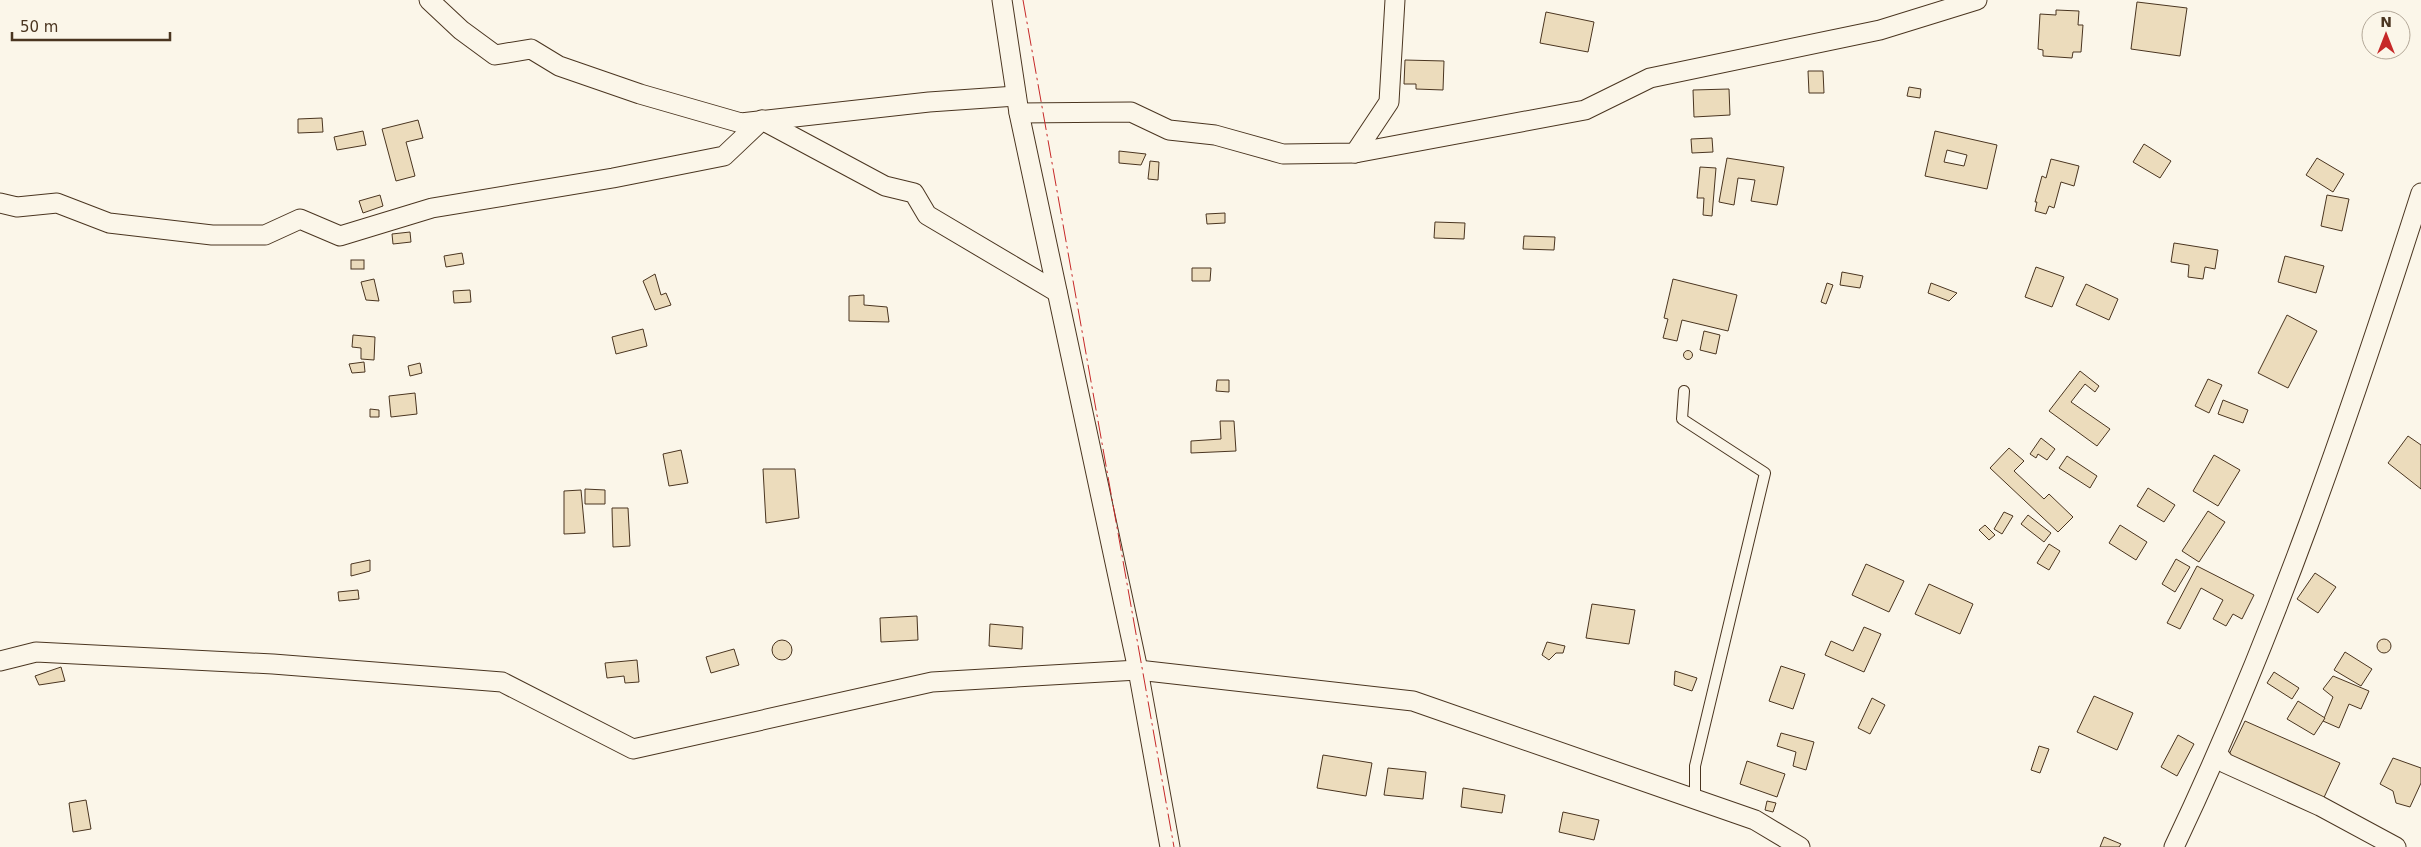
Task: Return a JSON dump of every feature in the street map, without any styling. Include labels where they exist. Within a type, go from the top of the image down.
[{"type":"street","points":[[429,0],[461,30],[495,54],[530,49],[559,66],[640,94],[741,123],[929,102],[1017,104],[1131,112],[1169,130],[1215,136],[1283,154],[1355,153],[1585,110],[1650,78],[1880,30],[1976,0]]},
{"type":"street","points":[[1002,0],[1017,104],[1138,670],[1170,847]]},
{"type":"street","points":[[1355,153],[1389,102],[1395,0]]},
{"type":"street","points":[[0,203],[17,207],[57,202],[109,223],[212,235],[264,235],[300,219],[340,236],[432,208],[724,156],[762,120]]},
{"type":"street","points":[[762,120],[885,186],[914,193],[927,215],[1057,292]]},
{"type":"street","points":[[2174,847],[2218,754],[2314,510],[2380,321],[2421,193]]},
{"type":"street","points":[[0,660],[36,652],[272,664],[502,682],[633,749],[932,682],[1138,670],[1413,701],[1755,820],[1800,847]]},
{"type":"street","points":[[2218,754],[2225,763],[2320,806],[2396,847]]},
{"type":"lane","points":[[1684,391],[1682,419],[1765,473],[1695,766],[1696,799]]},
{"type":"building","points":[[2137,2],[2187,8],[2180,56],[2131,49]]},
{"type":"building","points":[[2056,10],[2079,11],[2078,25],[2083,25],[2081,52],[2073,52],[2072,58],[2043,56],[2043,50],[2038,49],[2040,14],[2056,15]]},
{"type":"building","points":[[1546,12],[1594,22],[1588,52],[1540,43]]},
{"type":"building","points":[[1405,60],[1444,61],[1443,90],[1416,89],[1416,84],[1404,84]]},
{"type":"building","points":[[1808,71],[1823,71],[1824,93],[1809,93]]},
{"type":"building","points":[[1909,87],[1921,89],[1920,98],[1907,96]]},
{"type":"building","points":[[1729,89],[1730,115],[1694,117],[1693,90]]},
{"type":"building","points":[[322,118],[323,132],[298,133],[298,119]]},
{"type":"building","points":[[418,120],[423,138],[406,142],[415,176],[396,181],[382,129]]},
{"type":"building","points":[[363,131],[366,145],[337,150],[334,137]]},
{"type":"building","points":[[1935,131],[1997,145],[1987,189],[1925,176]],"holes":[[[1947,150],[1967,155],[1964,166],[1944,162]]]},
{"type":"building","points":[[1712,138],[1713,152],[1692,153],[1691,139]]},
{"type":"building","points":[[2144,144],[2171,161],[2160,178],[2133,162]]},
{"type":"building","points":[[1119,151],[1146,154],[1141,165],[1119,163]]},
{"type":"building","points":[[1727,158],[1784,167],[1777,205],[1751,201],[1755,180],[1738,178],[1734,205],[1719,202]]},
{"type":"building","points":[[2317,158],[2344,174],[2333,192],[2306,175]]},
{"type":"building","points":[[2051,159],[2079,166],[2074,186],[2061,182],[2054,208],[2049,206],[2046,214],[2035,211],[2037,202],[2035,202],[2042,176],[2046,178]]},
{"type":"building","points":[[1150,161],[1159,162],[1158,180],[1148,179]]},
{"type":"building","points":[[1700,167],[1716,168],[1712,216],[1703,215],[1704,198],[1697,198]]},
{"type":"building","points":[[380,195],[383,206],[363,213],[359,201]]},
{"type":"building","points":[[2327,195],[2349,199],[2342,231],[2321,226]]},
{"type":"building","points":[[1225,213],[1225,223],[1207,224],[1206,214]]},
{"type":"building","points":[[1435,222],[1465,223],[1464,239],[1434,238]]},
{"type":"building","points":[[410,232],[411,242],[393,244],[392,234]]},
{"type":"building","points":[[1524,236],[1555,237],[1554,250],[1523,249]]},
{"type":"building","points":[[2174,243],[2218,250],[2215,269],[2205,267],[2203,279],[2188,277],[2189,265],[2171,262]]},
{"type":"building","points":[[462,253],[464,264],[446,267],[444,256]]},
{"type":"building","points":[[2285,256],[2324,266],[2316,293],[2278,282]]},
{"type":"building","points":[[351,260],[364,260],[364,269],[351,269]]},
{"type":"building","points":[[2036,267],[2064,277],[2052,307],[2025,297]]},
{"type":"building","points":[[1192,268],[1211,268],[1210,281],[1192,281]]},
{"type":"building","points":[[1842,272],[1863,276],[1860,288],[1840,285]]},
{"type":"building","points":[[655,274],[661,295],[666,293],[671,305],[655,310],[643,281]]},
{"type":"building","points":[[374,279],[379,301],[366,300],[361,282]]},
{"type":"building","points":[[1673,279],[1737,295],[1728,331],[1682,320],[1677,341],[1663,338],[1668,319],[1664,318]]},
{"type":"building","points":[[1827,283],[1833,285],[1826,304],[1821,302]]},
{"type":"building","points":[[1931,283],[1957,293],[1949,301],[1928,293]]},
{"type":"building","points":[[2086,284],[2118,299],[2109,320],[2076,305]]},
{"type":"building","points":[[470,290],[471,302],[454,303],[453,291]]},
{"type":"building","points":[[864,295],[864,305],[887,307],[889,322],[849,321],[849,296]]},
{"type":"building","points":[[2287,315],[2317,331],[2288,388],[2258,373]]},
{"type":"building","points":[[643,329],[647,346],[616,354],[612,337]]},
{"type":"building","points":[[1704,331],[1720,335],[1716,354],[1700,350]]},
{"type":"building","points":[[353,335],[375,337],[374,360],[361,359],[361,348],[352,347]]},
{"type":"building","points":[[1688,350],[1693,355],[1688,360],[1683,355]]},
{"type":"building","points":[[364,362],[365,372],[352,373],[349,364]]},
{"type":"building","points":[[420,363],[422,373],[410,376],[408,366]]},
{"type":"building","points":[[2080,371],[2099,386],[2095,392],[2085,384],[2071,402],[2110,429],[2097,446],[2049,411]]},
{"type":"building","points":[[2208,379],[2222,385],[2209,413],[2195,406]]},
{"type":"building","points":[[1217,380],[1229,380],[1229,392],[1216,391]]},
{"type":"building","points":[[415,393],[417,414],[391,417],[389,396]]},
{"type":"building","points":[[2223,400],[2248,410],[2243,423],[2218,414]]},
{"type":"building","points":[[370,409],[379,410],[379,417],[370,417]]},
{"type":"building","points":[[1220,421],[1234,421],[1236,451],[1191,453],[1191,441],[1221,439]]},
{"type":"building","points":[[2408,436],[2421,445],[2421,489],[2388,463]]},
{"type":"building","points":[[2041,438],[2055,449],[2047,460],[2038,454],[2036,458],[2030,454]]},
{"type":"building","points":[[2009,448],[2024,461],[2014,471],[2044,499],[2049,494],[2073,517],[2058,532],[1990,468]]},
{"type":"building","points":[[681,450],[688,483],[669,486],[663,454]]},
{"type":"building","points":[[2214,455],[2240,470],[2218,506],[2193,491]]},
{"type":"building","points":[[2067,456],[2097,476],[2090,488],[2059,468]]},
{"type":"building","points":[[763,469],[795,469],[799,518],[766,523]]},
{"type":"building","points":[[2148,488],[2175,505],[2164,522],[2137,506]]},
{"type":"building","points":[[585,489],[605,490],[605,504],[585,504]]},
{"type":"building","points":[[581,490],[585,533],[564,534],[564,491]]},
{"type":"building","points":[[612,508],[628,508],[630,546],[613,547]]},
{"type":"building","points":[[2208,511],[2225,522],[2199,562],[2182,551]]},
{"type":"building","points":[[2004,512],[2013,516],[2002,534],[1994,529]]},
{"type":"building","points":[[2028,515],[2051,533],[2044,542],[2021,524]]},
{"type":"building","points":[[1985,525],[1995,535],[1989,540],[1979,530]]},
{"type":"building","points":[[2120,525],[2147,542],[2136,560],[2109,543]]},
{"type":"building","points":[[2049,544],[2060,551],[2049,570],[2037,563]]},
{"type":"building","points":[[2176,559],[2190,567],[2175,592],[2162,584]]},
{"type":"building","points":[[370,560],[370,571],[351,576],[351,564]]},
{"type":"building","points":[[1866,564],[1904,581],[1889,612],[1852,595]]},
{"type":"building","points":[[2197,566],[2254,595],[2242,619],[2233,614],[2226,626],[2213,619],[2223,600],[2201,588],[2180,629],[2167,623]]},
{"type":"building","points":[[2315,573],[2336,587],[2318,613],[2297,599]]},
{"type":"building","points":[[1929,584],[1973,604],[1960,634],[1915,614]]},
{"type":"building","points":[[358,590],[359,599],[339,601],[338,592]]},
{"type":"building","points":[[1592,604],[1635,610],[1629,644],[1586,638]]},
{"type":"building","points":[[917,616],[918,640],[881,642],[880,618]]},
{"type":"building","points":[[990,624],[1023,627],[1022,649],[989,646]]},
{"type":"building","points":[[1864,627],[1881,634],[1864,672],[1825,655],[1831,641],[1853,651]]},
{"type":"building","points":[[2384,639],[2389,641],[2391,646],[2389,651],[2384,653],[2379,651],[2377,646],[2379,641]]},
{"type":"building","points":[[782,640],[789,643],[792,650],[789,657],[782,660],[775,657],[772,650],[775,643]]},
{"type":"building","points":[[1547,642],[1565,646],[1563,653],[1556,653],[1549,660],[1542,655]]},
{"type":"building","points":[[734,649],[739,665],[711,673],[706,657]]},
{"type":"building","points":[[2345,652],[2372,669],[2361,686],[2334,670]]},
{"type":"building","points":[[637,660],[639,682],[625,683],[624,676],[607,678],[605,663]]},
{"type":"building","points":[[1781,666],[1805,674],[1793,709],[1769,701]]},
{"type":"building","points":[[61,667],[65,681],[39,685],[35,676]]},
{"type":"building","points":[[1675,671],[1697,678],[1692,691],[1674,685]]},
{"type":"building","points":[[2274,672],[2299,688],[2292,699],[2267,683]]},
{"type":"building","points":[[2333,676],[2369,691],[2361,709],[2349,704],[2339,728],[2323,721],[2333,697],[2323,689]]},
{"type":"building","points":[[2094,696],[2133,713],[2117,750],[2077,732]]},
{"type":"building","points":[[1872,698],[1885,705],[1870,734],[1858,728]]},
{"type":"building","points":[[2298,701],[2325,718],[2314,735],[2287,719]]},
{"type":"building","points":[[2245,721],[2340,763],[2320,806],[2225,763]]},
{"type":"building","points":[[1781,733],[1814,742],[1806,770],[1793,766],[1796,752],[1777,746]]},
{"type":"building","points":[[2178,735],[2194,744],[2177,776],[2161,767]]},
{"type":"building","points":[[2039,746],[2049,749],[2040,773],[2031,770]]},
{"type":"building","points":[[1323,755],[1372,763],[1366,796],[1317,788]]},
{"type":"building","points":[[2393,758],[2421,768],[2421,783],[2410,807],[2396,803],[2393,791],[2380,784]]},
{"type":"building","points":[[1747,761],[1785,774],[1777,797],[1740,784]]},
{"type":"building","points":[[1388,768],[1426,772],[1423,799],[1384,795]]},
{"type":"building","points":[[1463,788],[1505,795],[1502,813],[1461,807]]},
{"type":"building","points":[[86,800],[91,829],[73,832],[69,803]]},
{"type":"building","points":[[1767,801],[1776,803],[1773,812],[1765,810]]},
{"type":"building","points":[[1563,812],[1599,820],[1594,840],[1559,832]]},
{"type":"building","points":[[2104,837],[2121,844],[2119,847],[2100,847]]},
{"type":"power","points":[[1023,0],[1174,847]]}]
